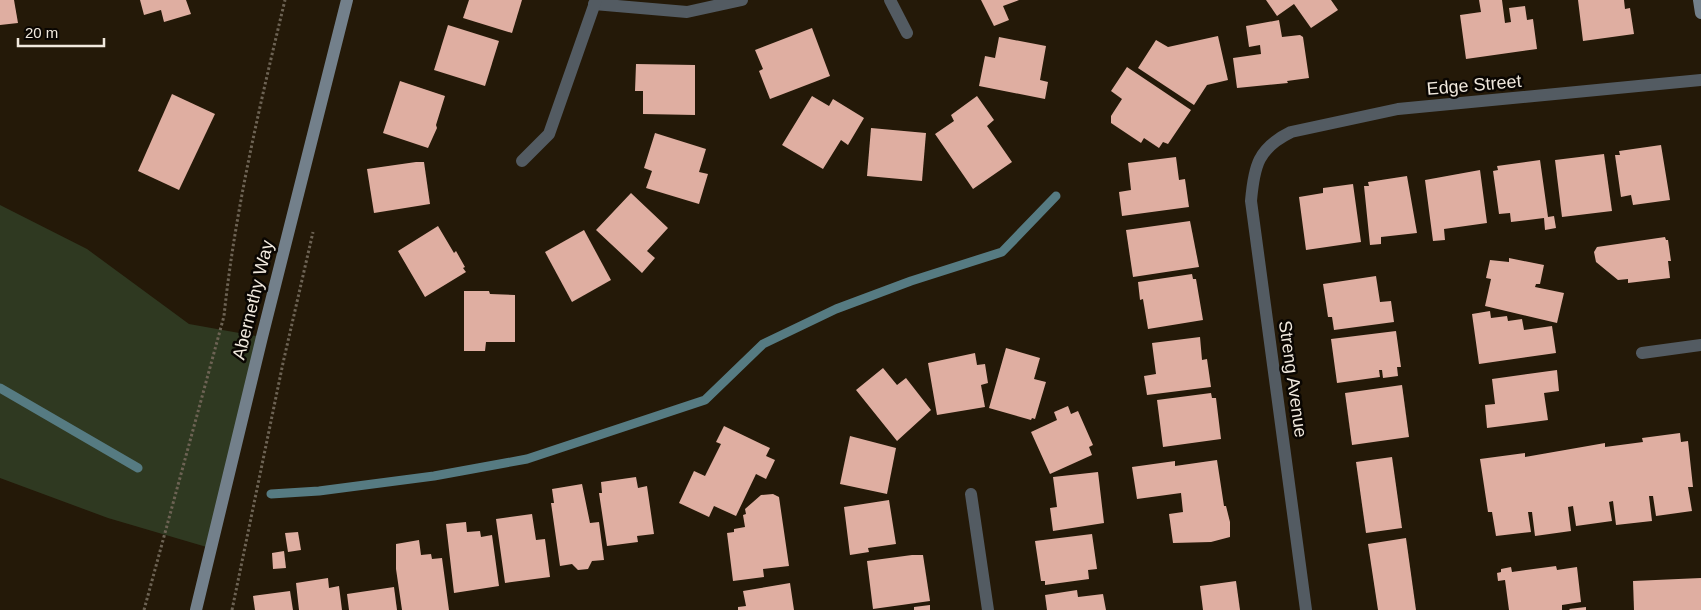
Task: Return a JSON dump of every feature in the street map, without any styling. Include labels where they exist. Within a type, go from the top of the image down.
[{"type":"main road","name":"Abernethy Way","points":[[196,610],[262,337],[347,0]]},
{"type":"main road","points":[[1699,0],[1701,13]]},
{"type":"street","points":[[522,162],[550,134],[595,2],[687,12],[742,0]]},
{"type":"street","points":[[890,0],[907,33]]},
{"type":"street","name":"Edge Street","points":[[1261,155],[1275,140],[1292,132],[1398,110],[1701,80]]},
{"type":"street","name":"Streng Avenue","points":[[1261,155],[1253,174],[1250,201],[1306,610]]},
{"type":"street","points":[[1642,353],[1701,345]]},
{"type":"street","points":[[971,494],[988,610]]},
{"type":"path","points":[[144,610],[224,316],[228,274],[260,108],[285,0]]},
{"type":"path","points":[[232,610],[283,362],[314,228]]},
{"type":"green space","points":[[0,205],[87,249],[189,324],[262,337],[210,548],[108,518],[0,478]]},
{"type":"building","points":[[0,0],[14,0],[18,23],[0,25]]},
{"type":"building","points":[[140,0],[186,0],[191,14],[164,22],[161,10],[144,15]]},
{"type":"building","points":[[469,0],[522,0],[512,33],[463,18]]},
{"type":"building","points":[[981,0],[1019,0],[1003,6],[1009,20],[994,26]]},
{"type":"building","points":[[1266,0],[1331,0],[1338,10],[1311,28],[1294,4],[1277,16]]},
{"type":"building","points":[[1479,0],[1502,0],[1505,23],[1511,22],[1509,8],[1525,6],[1527,20],[1533,19],[1537,49],[1466,59],[1460,15],[1481,12]]},
{"type":"building","points":[[1578,0],[1624,0],[1625,9],[1630,8],[1634,34],[1583,41]]},
{"type":"building","points":[[1279,20],[1282,37],[1300,35],[1303,37],[1309,78],[1287,81],[1288,83],[1237,88],[1233,58],[1261,54],[1260,45],[1249,47],[1246,26]]},
{"type":"building","points":[[448,25],[499,41],[485,86],[434,70]]},
{"type":"building","points":[[812,28],[830,76],[770,99],[759,71],[763,69],[755,50]]},
{"type":"building","points":[[1218,36],[1228,80],[1207,85],[1194,105],[1138,68],[1156,40],[1168,47]]},
{"type":"building","points":[[999,37],[1046,46],[1040,80],[1048,82],[1045,99],[979,86],[985,56],[995,58]]},
{"type":"building","points":[[636,64],[695,65],[695,115],[643,114],[643,91],[635,91]]},
{"type":"building","points":[[1127,67],[1191,110],[1168,144],[1163,142],[1159,148],[1144,138],[1141,143],[1111,123],[1111,116],[1122,99],[1111,91]]},
{"type":"building","points":[[400,81],[445,96],[436,125],[437,128],[428,148],[383,133]]},
{"type":"building","points":[[172,94],[215,114],[179,190],[138,171]]},
{"type":"building","points":[[812,96],[829,106],[833,99],[864,118],[848,145],[841,140],[823,169],[782,145]]},
{"type":"building","points":[[977,96],[994,120],[987,126],[1012,162],[973,189],[935,134],[954,121],[951,115]]},
{"type":"building","points":[[871,128],[926,133],[922,181],[867,176]]},
{"type":"building","points":[[655,133],[706,149],[699,172],[708,174],[699,204],[646,188],[652,171],[644,168]]},
{"type":"building","points":[[1661,145],[1670,200],[1633,205],[1631,195],[1621,197],[1615,155],[1620,155],[1619,151]]},
{"type":"building","points":[[1604,154],[1612,211],[1562,217],[1555,160]]},
{"type":"building","points":[[1176,157],[1179,180],[1185,179],[1189,207],[1122,216],[1119,192],[1131,190],[1128,163]]},
{"type":"building","points":[[1540,160],[1548,217],[1554,216],[1556,228],[1545,230],[1544,218],[1511,222],[1510,213],[1499,214],[1493,171],[1498,170],[1497,166]]},
{"type":"building","points":[[424,162],[430,204],[374,213],[367,169]]},
{"type":"building","points":[[1480,170],[1487,223],[1444,229],[1445,240],[1433,241],[1425,180]]},
{"type":"building","points":[[1407,176],[1417,233],[1381,237],[1381,244],[1370,245],[1364,186],[1369,186],[1368,182]]},
{"type":"building","points":[[1353,184],[1361,242],[1306,250],[1299,197],[1323,193],[1323,188]]},
{"type":"building","points":[[631,193],[668,228],[647,251],[655,258],[642,273],[596,230]]},
{"type":"building","points":[[1190,221],[1199,267],[1133,277],[1126,230]]},
{"type":"building","points":[[438,226],[454,253],[456,251],[466,272],[425,297],[398,251]]},
{"type":"building","points":[[584,230],[611,280],[572,302],[545,252]]},
{"type":"building","points":[[1665,237],[1668,240],[1671,261],[1668,261],[1670,278],[1628,283],[1628,279],[1618,280],[1596,262],[1594,252],[1597,247]]},
{"type":"building","points":[[1509,258],[1544,265],[1540,284],[1536,284],[1535,287],[1564,293],[1557,323],[1485,306],[1491,279],[1486,278],[1490,260],[1509,262]]},
{"type":"building","points":[[1192,274],[1193,279],[1196,279],[1203,320],[1148,329],[1143,299],[1140,300],[1138,282]]},
{"type":"building","points":[[1376,276],[1380,302],[1391,301],[1394,322],[1334,330],[1332,317],[1328,317],[1323,284]]},
{"type":"building","points":[[464,291],[489,291],[490,294],[515,295],[515,342],[486,342],[485,351],[464,351]]},
{"type":"building","points":[[1490,311],[1491,318],[1507,316],[1508,321],[1522,319],[1524,330],[1552,326],[1556,353],[1479,364],[1472,314]]},
{"type":"building","points":[[1396,331],[1401,367],[1397,367],[1398,376],[1383,378],[1382,370],[1379,370],[1380,377],[1337,383],[1331,339]]},
{"type":"building","points":[[1200,337],[1202,360],[1207,359],[1211,387],[1147,395],[1144,376],[1156,374],[1152,343]]},
{"type":"building","points":[[1006,348],[1040,358],[1034,379],[1046,382],[1035,419],[1032,418],[1031,420],[989,408]]},
{"type":"building","points":[[975,353],[977,365],[985,364],[988,383],[981,385],[985,407],[937,415],[928,363]]},
{"type":"building","points":[[883,368],[897,385],[906,378],[931,410],[897,441],[856,390]]},
{"type":"building","points":[[1557,370],[1559,391],[1544,393],[1548,420],[1487,428],[1485,405],[1495,404],[1492,379]]},
{"type":"building","points":[[1402,385],[1409,437],[1352,445],[1345,393]]},
{"type":"building","points":[[1211,393],[1212,398],[1216,398],[1221,439],[1163,447],[1157,400]]},
{"type":"building","points":[[1068,406],[1071,414],[1078,411],[1093,445],[1089,447],[1092,455],[1050,474],[1031,432],[1057,420],[1054,412]]},
{"type":"building","points":[[724,426],[770,448],[766,456],[775,460],[766,479],[756,474],[736,516],[714,506],[709,517],[679,503],[694,471],[705,476],[721,444],[716,442]]},
{"type":"building","points":[[1680,433],[1681,442],[1688,441],[1693,487],[1688,487],[1692,511],[1656,516],[1653,496],[1649,496],[1652,521],[1616,525],[1613,501],[1609,502],[1612,521],[1576,526],[1573,506],[1568,507],[1571,531],[1535,536],[1532,512],[1528,512],[1531,532],[1496,536],[1492,512],[1488,512],[1480,459],[1525,453],[1525,457],[1605,443],[1605,447],[1643,442],[1642,438]]},
{"type":"building","points":[[850,436],[896,448],[887,494],[840,484]]},
{"type":"building","points":[[1392,457],[1402,528],[1366,533],[1356,462]]},
{"type":"building","points":[[1217,460],[1224,506],[1226,506],[1230,522],[1230,537],[1211,542],[1173,543],[1169,514],[1183,512],[1181,493],[1137,499],[1132,467],[1175,461],[1175,466]]},
{"type":"building","points":[[1098,472],[1104,523],[1053,531],[1050,508],[1057,507],[1053,477]]},
{"type":"building","points":[[636,477],[638,488],[647,486],[654,534],[637,536],[638,542],[607,546],[599,493],[602,493],[601,482]]},
{"type":"building","points":[[582,484],[590,523],[599,522],[604,560],[592,561],[588,569],[578,570],[572,564],[560,566],[551,503],[554,503],[552,489]]},
{"type":"building","points":[[773,494],[779,497],[789,566],[763,569],[764,577],[733,581],[727,533],[734,532],[734,529],[745,527],[743,515],[746,514],[745,509],[761,495]]},
{"type":"building","points":[[889,500],[896,544],[868,548],[869,552],[850,555],[844,507]]},
{"type":"building","points":[[532,514],[536,540],[545,539],[550,577],[505,583],[496,519]]},
{"type":"building","points":[[466,522],[467,532],[480,531],[481,537],[492,535],[499,586],[454,593],[446,524]]},
{"type":"building","points":[[298,532],[301,550],[288,552],[285,533]]},
{"type":"building","points":[[1092,534],[1097,569],[1088,570],[1089,579],[1045,585],[1045,581],[1041,581],[1035,541]]},
{"type":"building","points":[[1406,538],[1416,610],[1378,610],[1368,544]]},
{"type":"building","points":[[419,540],[421,555],[431,554],[432,559],[442,558],[449,610],[402,610],[396,569],[396,544]]},
{"type":"building","points":[[284,551],[286,568],[273,569],[272,553]]},
{"type":"building","points":[[923,555],[930,601],[873,609],[867,561]]},
{"type":"building","points":[[1556,566],[1557,570],[1577,567],[1581,602],[1562,605],[1562,610],[1509,610],[1505,580],[1498,581],[1497,573],[1501,572],[1501,569],[1511,567],[1512,572]]},
{"type":"building","points":[[328,578],[329,588],[339,586],[342,610],[299,610],[296,583]]},
{"type":"building","points":[[1701,578],[1701,610],[1634,610],[1633,581]]},
{"type":"building","points":[[1236,581],[1240,610],[1203,610],[1200,586]]},
{"type":"building","points":[[790,583],[794,610],[738,610],[738,607],[746,606],[743,591]]},
{"type":"building","points":[[394,587],[397,610],[349,610],[347,594]]},
{"type":"building","points":[[1077,590],[1078,597],[1103,594],[1106,610],[1047,610],[1045,595]]},
{"type":"building","points":[[290,591],[293,610],[255,610],[253,596]]},
{"type":"building","points":[[930,605],[930,610],[914,610],[914,607]]},
{"type":"building","points":[[1586,607],[1586,610],[1569,609]]},
{"type":"waterway","points":[[271,494],[319,491],[434,476],[527,459],[705,400],[763,344],[836,309],[911,281],[1002,252],[1056,196]]},
{"type":"waterway","points":[[0,388],[138,468]]}]
